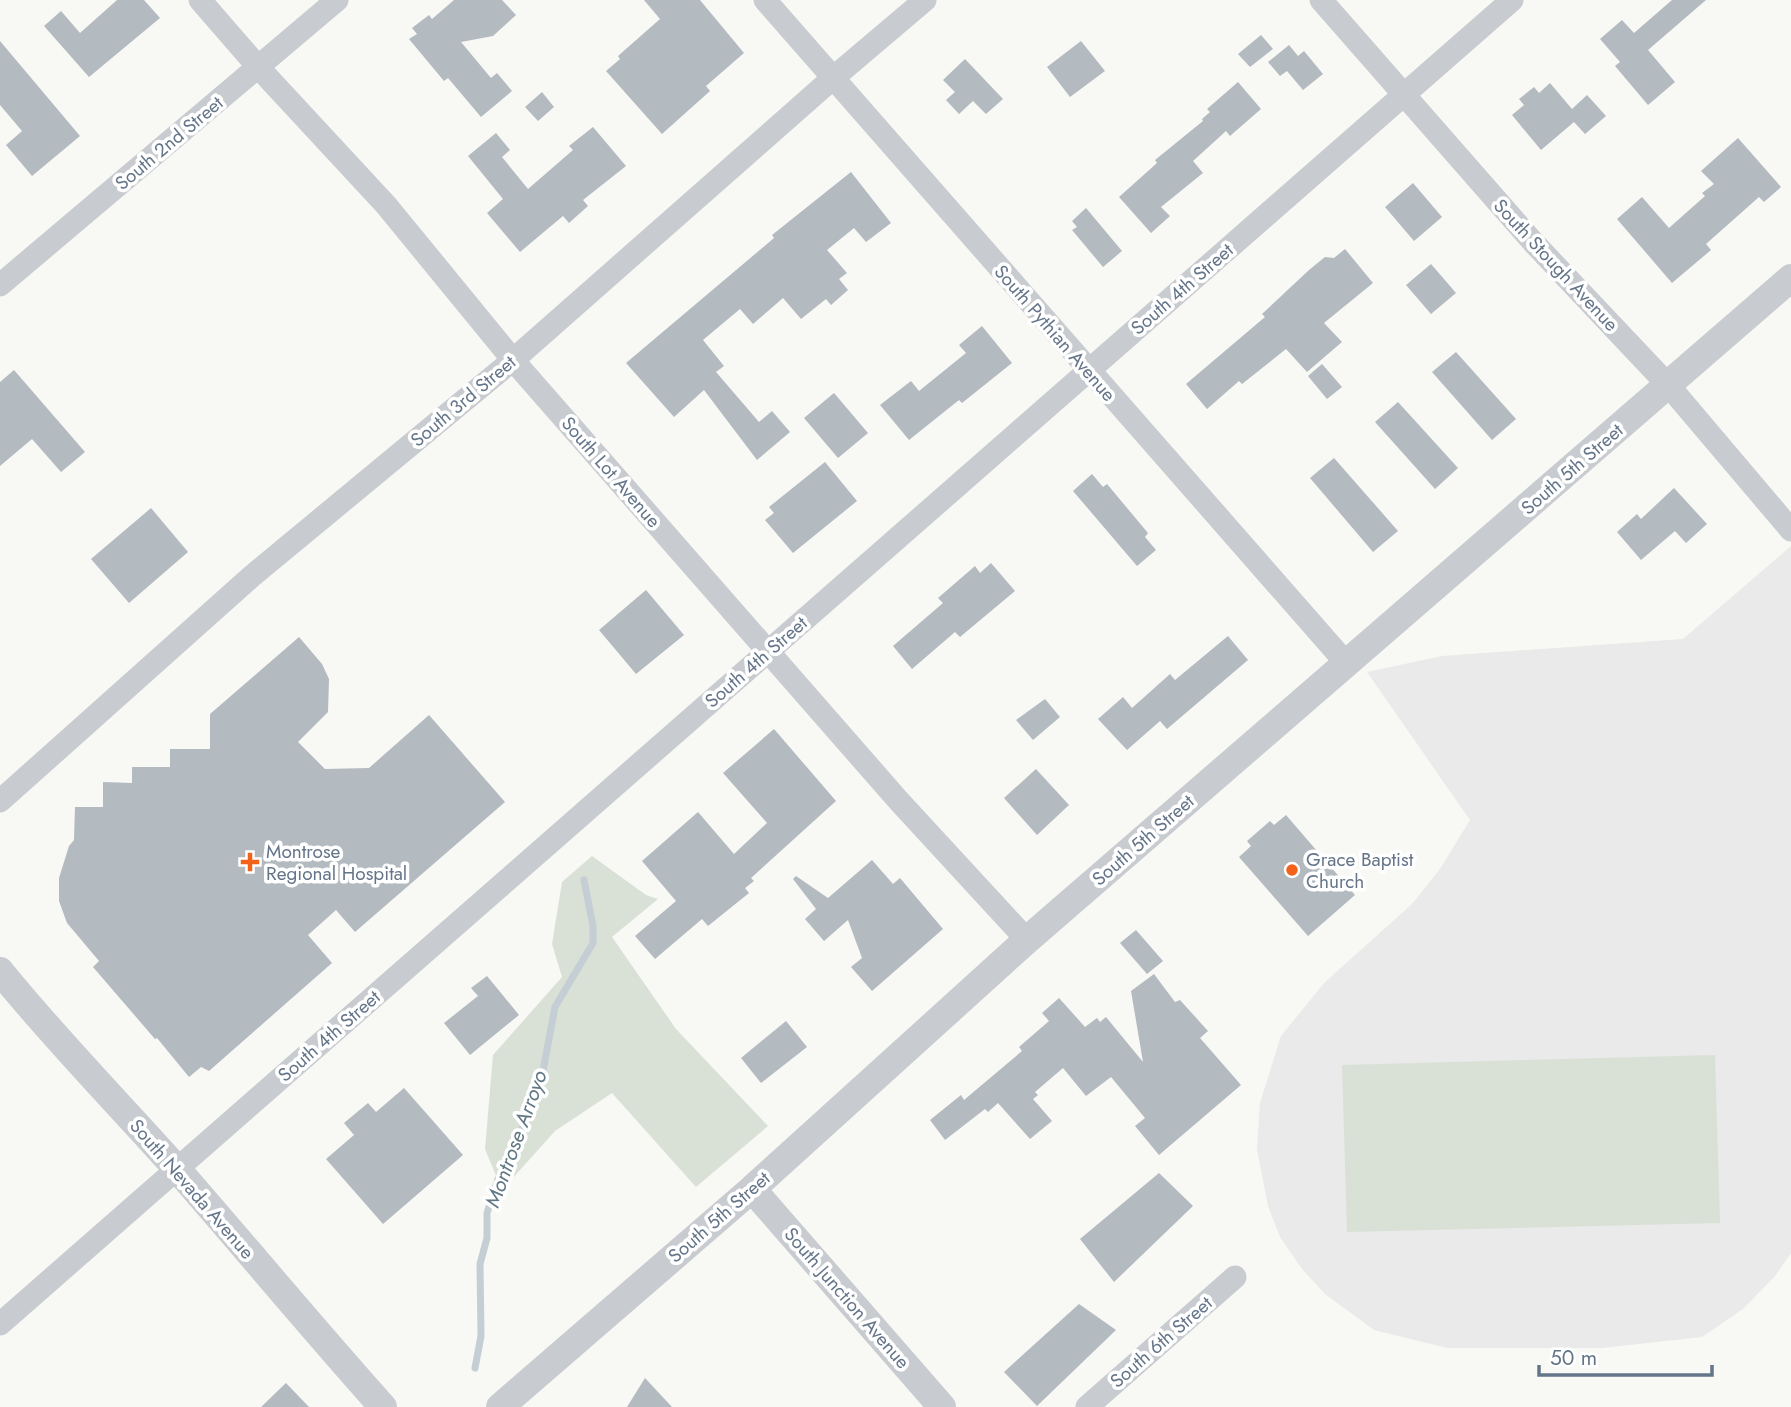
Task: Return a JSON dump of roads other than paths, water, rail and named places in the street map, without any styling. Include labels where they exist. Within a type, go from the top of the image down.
[{"type":"street","name":"South Lot Avenue","points":[[200,0],[386,205],[513,360],[898,800],[1027,940]]},
{"type":"street","name":"South 2nd Street","points":[[0,285],[337,0]]},
{"type":"street","name":"South Pythian Avenue","points":[[765,0],[1347,664]]},
{"type":"street","name":"South 3rd Street","points":[[0,801],[262,568],[513,360],[925,0]]},
{"type":"street","name":"South Stough Avenue","points":[[1321,0],[1533,242],[1669,386],[1791,530]]},
{"type":"street","name":"South 4th Street","points":[[0,1324],[1512,0]]},
{"type":"street","name":"South 5th Street","points":[[500,1407],[752,1189],[1027,940],[1791,278]]},
{"type":"street","name":"South Nevada Avenue","points":[[0,971],[43,1024],[177,1169],[302,1317],[383,1407]]},
{"type":"street","name":"South Junction Avenue","points":[[752,1189],[942,1407]]},
{"type":"street","name":"South 6th Street","points":[[1087,1407],[1235,1277]]},
{"type":"waterway","name":"Montrose Arroyo","points":[[475,1368],[481,1336],[480,1264],[487,1238],[487,1213],[498,1179],[540,1087],[555,1007],[593,943],[593,926],[584,880]]},
{"type":"place","name":"Montrose Regional Hospital","points":[[250,862]]},
{"type":"place","name":"Grace Baptist Church","points":[[1292,870]]}]
